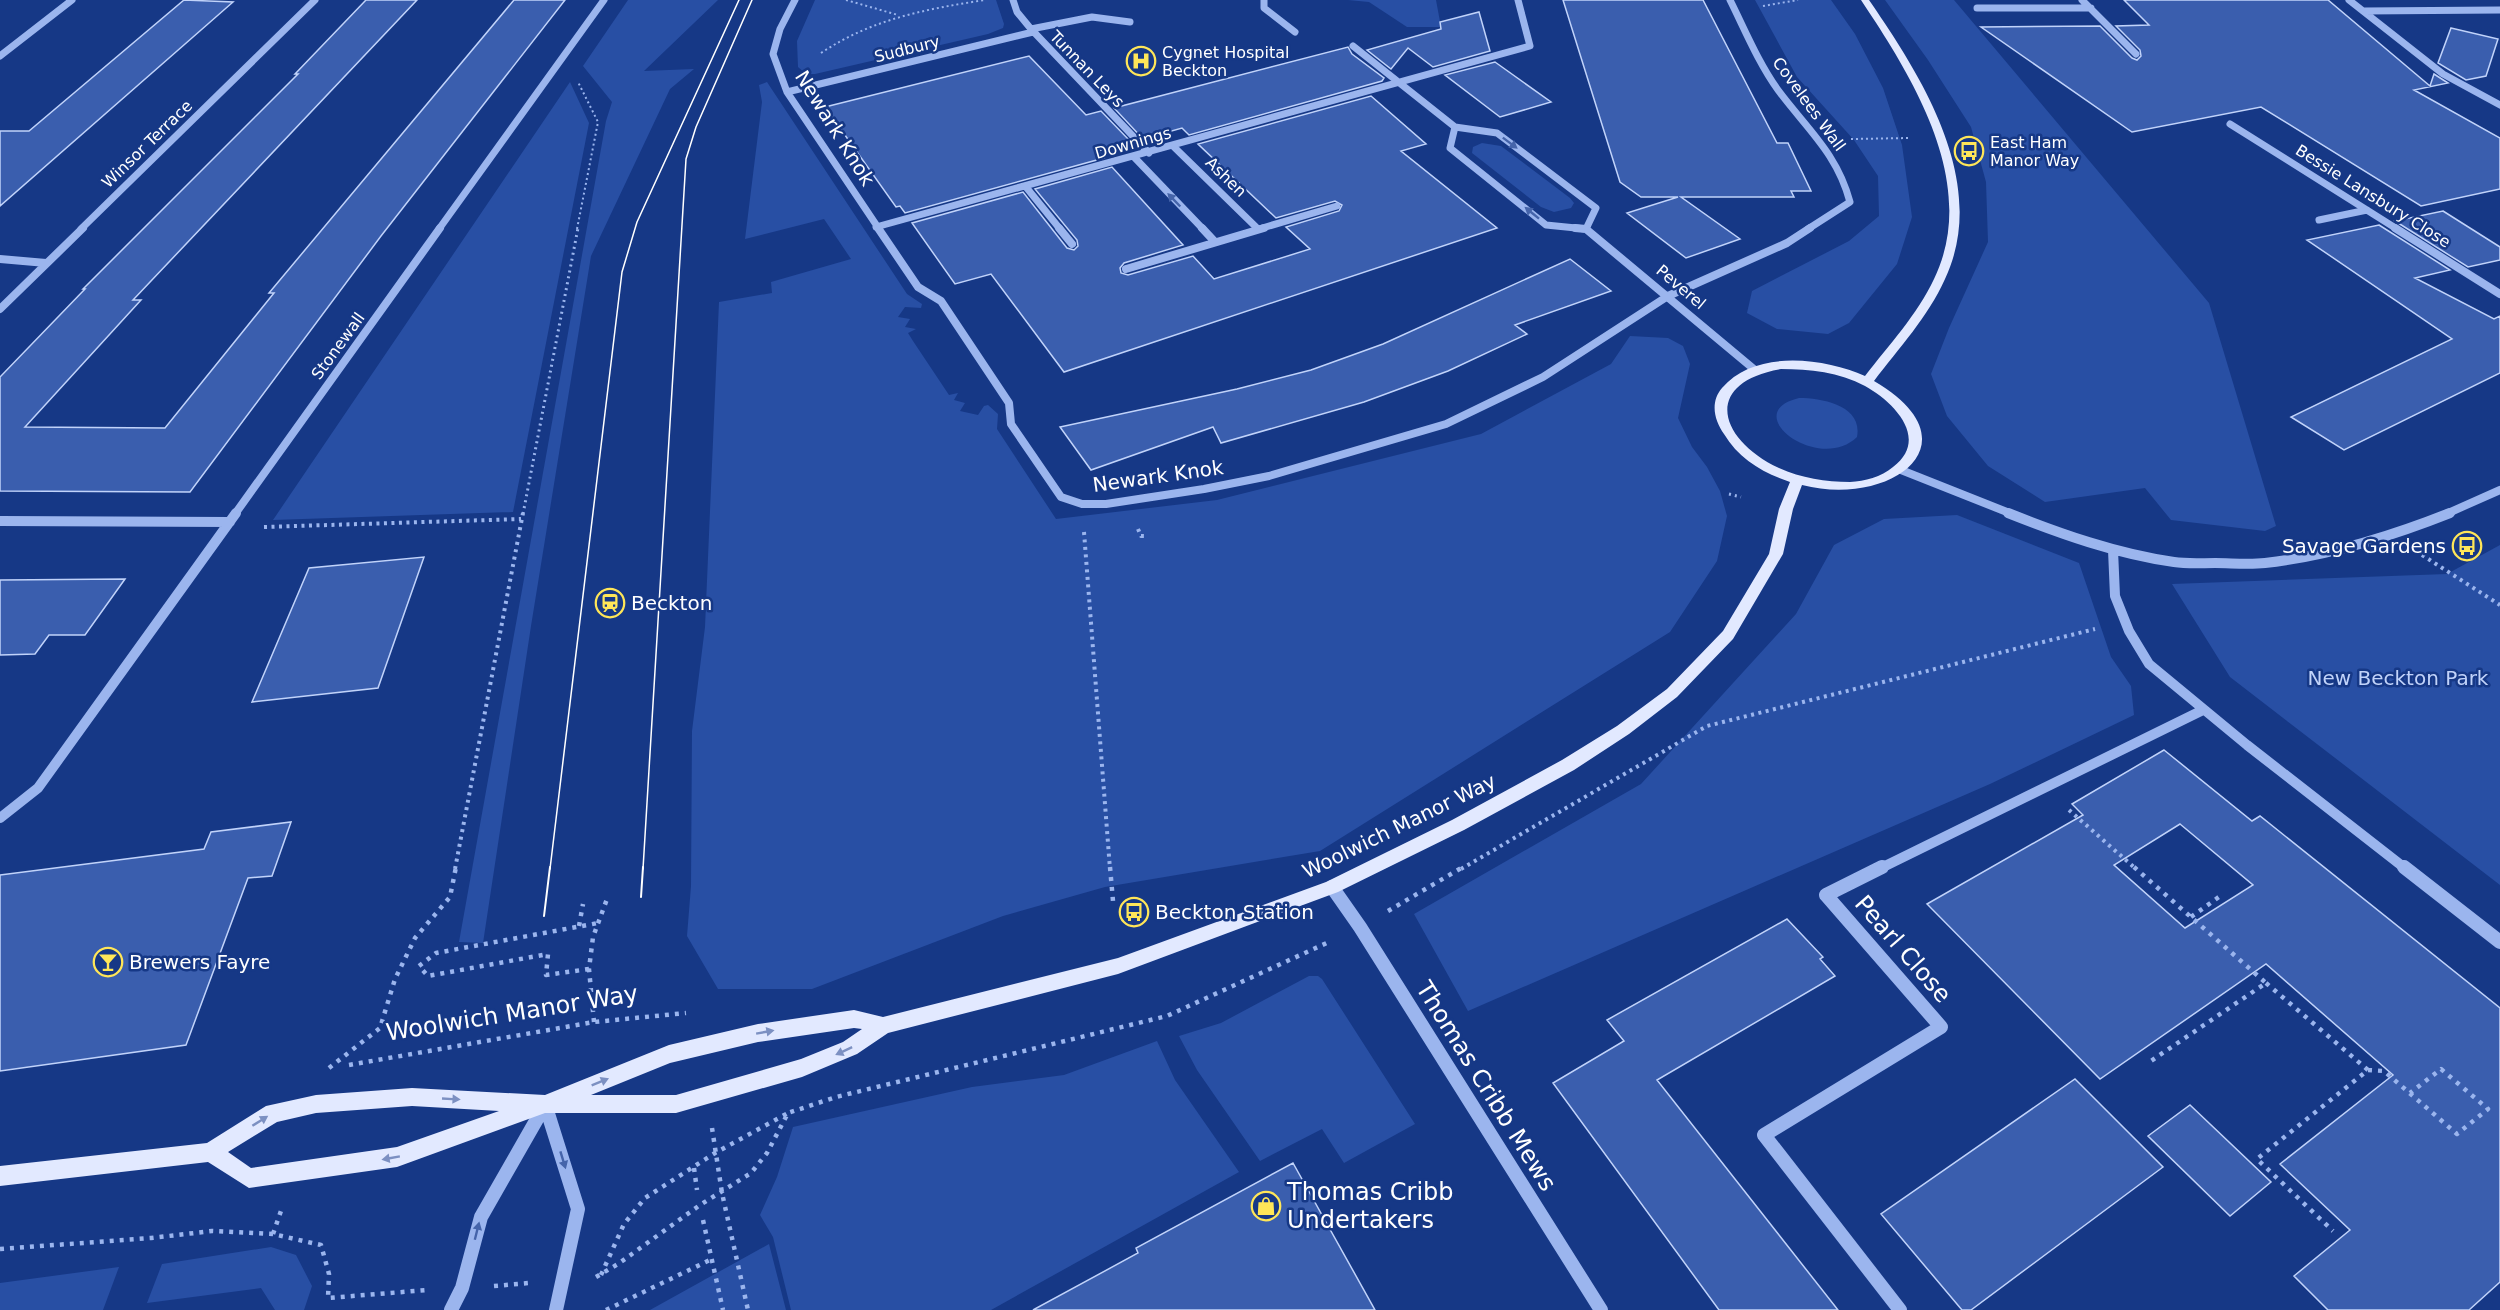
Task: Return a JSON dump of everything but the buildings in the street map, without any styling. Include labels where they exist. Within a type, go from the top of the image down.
[{"type":"main road","points":[[1865,0],[1916,79],[1931,111],[1952,186],[1955,225],[1947,262],[1921,312],[1867,382]]},
{"type":"main road","points":[[1781,365],[1810,365],[1839,371],[1867,382],[1891,398],[1908,416],[1916,435],[1914,454],[1901,470],[1882,481],[1857,486],[1827,486],[1797,480],[1762,465],[1736,445],[1722,423],[1721,400],[1733,382],[1755,370],[1781,365]]},
{"type":"main road","name":"Woolwich Manor Way","points":[[0,1176],[210,1152],[273,1113],[316,1104],[411,1097],[545,1104],[676,1104],[802,1068],[850,1048],[883,1026],[1118,966],[1332,887],[1458,825],[1568,765],[1623,730],[1672,693],[1728,635],[1776,554],[1786,509],[1797,480]]},
{"type":"main road","name":"Woolwich Manor Way","points":[[210,1152],[249,1178],[397,1157],[545,1104],[669,1054],[758,1033],[854,1019],[883,1026]]},
{"type":"street","points":[[0,56],[72,0]]},
{"type":"street","name":"Winsor Terrace","points":[[0,309],[315,0]]},
{"type":"street","name":"Stonewall","points":[[0,818],[38,788],[604,0]]},
{"type":"street","name":"Newark Knok","points":[[795,0],[780,29],[773,54],[787,92],[918,287],[941,301],[1010,403],[1011,424],[1061,497],[1082,504],[1127,501],[1269,476],[1446,424],[1543,377],[1668,296]]},
{"type":"street","name":"Tunnan Leys","points":[[1012,0],[1017,12],[1032,31],[1149,153]]},
{"type":"street","points":[[1264,0],[1264,8],[1295,32]]},
{"type":"street","name":"Downings","points":[[876,227],[1530,46],[1518,0]]},
{"type":"street","name":"Covelees Wall","points":[[1668,296],[1787,243],[1850,202],[1846,181],[1821,140],[1769,76],[1731,0]]},
{"type":"street","points":[[2082,0],[2136,54]]},
{"type":"street","points":[[2349,0],[2443,74],[2500,105]]},
{"type":"street","points":[[1977,8],[2091,8]]},
{"type":"street","points":[[2362,11],[2500,10]]},
{"type":"street","name":"Sudbury","points":[[787,92],[1088,16],[1117,18],[1130,22]]},
{"type":"street","points":[[1353,46],[1455,127],[1497,133],[1596,208],[1586,229],[1546,225],[1450,148],[1455,127]]},
{"type":"street","name":"Bessie Lansbury Close","points":[[2230,124],[2500,294]]},
{"type":"street","name":"Ashen","points":[[1173,146],[1258,230]]},
{"type":"street","points":[[1134,157],[1215,243]]},
{"type":"street","points":[[1026,187],[1072,244]]},
{"type":"street","points":[[1126,269],[1337,206]]},
{"type":"street","points":[[2319,220],[2367,210]]},
{"type":"street","name":"Peverel","points":[[1586,229],[1755,370]]},
{"type":"street","points":[[0,259],[46,263]]},
{"type":"street","points":[[1901,470],[2068,535],[2113,550],[2174,563],[2265,563],[2319,553],[2389,533],[2471,505],[2500,490]]},
{"type":"street","points":[[0,521],[227,525]]},
{"type":"street","points":[[2113,550],[2115,596],[2129,631],[2149,664],[2203,710],[2500,942]]},
{"type":"street","name":"Pearl Close","points":[[1900,1310],[1764,1135],[1941,1027],[1826,896],[2203,710]]},
{"type":"street","name":"Thomas Cribb Mews","points":[[1332,887],[1360,927],[1601,1310]]},
{"type":"street","points":[[452,1310],[462,1288],[481,1217],[545,1104]]},
{"type":"street","points":[[545,1104],[578,1209],[556,1310]]},
{"type":"path","points":[[846,0],[898,15]]},
{"type":"path","points":[[813,59],[857,30],[898,15],[987,0]]},
{"type":"path","points":[[227,525],[521,519],[598,122],[575,75],[570,70],[554,70]]},
{"type":"path","points":[[1821,140],[1912,138]]},
{"type":"path","points":[[1729,494],[1741,497]]},
{"type":"path","points":[[1082,504],[1113,901]]},
{"type":"path","name":"Woolwich Manor Way","points":[[521,519],[450,897],[415,938],[395,979],[380,1028],[328,1068],[594,1022],[694,1012]]},
{"type":"path","points":[[2389,533],[2500,605]]},
{"type":"path","points":[[788,1113],[767,1153],[751,1173],[671,1225],[600,1276],[606,1258],[624,1224],[645,1198],[715,1153],[788,1113],[836,1097],[1167,1016],[1360,927],[1707,726],[2091,629],[2129,631]]},
{"type":"path","points":[[2044,788],[2368,1070],[2384,1071],[2457,1134],[2488,1109],[2441,1069],[2410,1093]]},
{"type":"path","points":[[2190,917],[2223,894]]},
{"type":"path","points":[[594,1022],[589,969],[593,937],[607,899]]},
{"type":"path","points":[[579,926],[583,904]]},
{"type":"path","points":[[589,969],[546,975],[548,954],[428,976],[419,966],[436,953],[598,923]]},
{"type":"path","points":[[2148,1063],[2266,983]]},
{"type":"path","points":[[2333,1231],[2257,1159],[2368,1070]]},
{"type":"path","points":[[711,1119],[722,1193],[748,1310]]},
{"type":"path","points":[[694,1168],[697,1190]]},
{"type":"path","points":[[273,1234],[281,1212]]},
{"type":"path","points":[[704,1220],[723,1310]]},
{"type":"path","points":[[0,1250],[212,1231],[273,1234],[321,1245],[329,1274],[328,1298],[416,1291]]},
{"type":"path","points":[[606,1310],[712,1259]]},
{"type":"path","points":[[509,1285],[528,1283]]},
{"type":"green space","points":[[628,0],[718,0],[644,71],[694,69],[670,89],[591,256],[531,626],[483,943],[459,942],[606,121],[612,102],[583,66]]},
{"type":"green space","points":[[815,0],[996,0],[1004,24],[1003,28],[988,34],[815,74],[806,74],[798,67],[797,41]]},
{"type":"green space","points":[[1348,0],[1436,0],[1441,27],[1407,27],[1369,2]]},
{"type":"green space","points":[[1755,0],[1831,0],[1855,34],[1883,88],[1902,145],[1912,217],[1897,264],[1849,323],[1828,334],[1777,329],[1747,313],[1752,291],[1849,241],[1879,216],[1878,176],[1854,140],[1797,77]]},
{"type":"green space","points":[[1885,0],[1954,0],[2209,303],[2276,526],[2265,531],[2171,520],[2145,488],[2045,502],[1988,466],[1947,416],[1931,374],[1988,242],[1986,182],[1971,127],[1928,60]]},
{"type":"green space","points":[[570,82],[589,123],[513,512],[273,520]]},
{"type":"green space","points":[[767,82],[907,294],[922,304],[921,308],[905,307],[898,317],[910,319],[905,327],[916,329],[908,333],[913,341],[949,395],[958,393],[954,400],[965,403],[960,411],[978,415],[984,406],[988,405],[998,414],[997,429],[1056,519],[1217,500],[1481,434],[1611,364],[1630,336],[1668,338],[1683,346],[1690,364],[1678,418],[1692,447],[1707,467],[1720,491],[1727,516],[1717,561],[1670,632],[1320,851],[1105,887],[1003,916],[812,989],[718,989],[687,936],[691,886],[692,731],[705,627],[719,302],[772,293],[771,282],[851,259],[824,219],[745,239],[762,102],[759,85]]},
{"type":"green space","points":[[1482,143],[1501,146],[1570,198],[1574,203],[1571,208],[1554,212],[1541,207],[1472,153],[1473,147]]},
{"type":"green space","points":[[1799,398],[1829,402],[1848,411],[1857,426],[1857,437],[1841,447],[1823,449],[1806,445],[1790,437],[1780,427],[1777,416],[1782,406]]},
{"type":"green space","points":[[1957,515],[2079,563],[2111,657],[2131,686],[2134,715],[1990,784],[1468,1011],[1414,914],[1641,784],[1796,614],[1834,545],[1884,519]]},
{"type":"green space","name":"New Beckton Park","points":[[2500,545],[2500,885],[2230,677],[2172,584],[2447,574]]},
{"type":"green space","points":[[1309,976],[1318,976],[1322,979],[1415,1124],[1344,1163],[1322,1129],[1260,1161],[1197,1070],[1179,1036],[1221,1023]]},
{"type":"green space","points":[[1157,1041],[1175,1080],[1239,1172],[991,1310],[791,1310],[773,1237],[760,1215],[777,1177],[793,1127],[972,1087],[1064,1075]]},
{"type":"green space","points":[[769,1244],[786,1310],[650,1310]]},
{"type":"green space","points":[[271,1247],[296,1255],[312,1286],[304,1310],[275,1310],[261,1288],[147,1303],[162,1264]]},
{"type":"green space","points":[[119,1267],[103,1310],[0,1310],[0,1283]]},
{"type":"tram line","points":[[550,869],[622,272],[637,222],[739,0]]},
{"type":"tram line","points":[[643,869],[686,159],[696,127],[752,0]]},
{"type":"tram line","points":[[544,916],[550,867]]},
{"type":"tram line","points":[[641,897],[643,867]]},
{"type":"place","name":"Cygnet Hospital Beckton","points":[[1141,61]]},
{"type":"place","name":"East Ham Manor Way","points":[[1969,151]]},
{"type":"place","name":"Savage Gardens","points":[[2467,546]]},
{"type":"place","name":"Beckton","points":[[610,603]]},
{"type":"place","name":"Beckton Station","points":[[1134,912]]},
{"type":"place","name":"Brewers Fayre","points":[[108,962]]},
{"type":"place","name":"Thomas Cribb Undertakers","points":[[1266,1206]]}]
